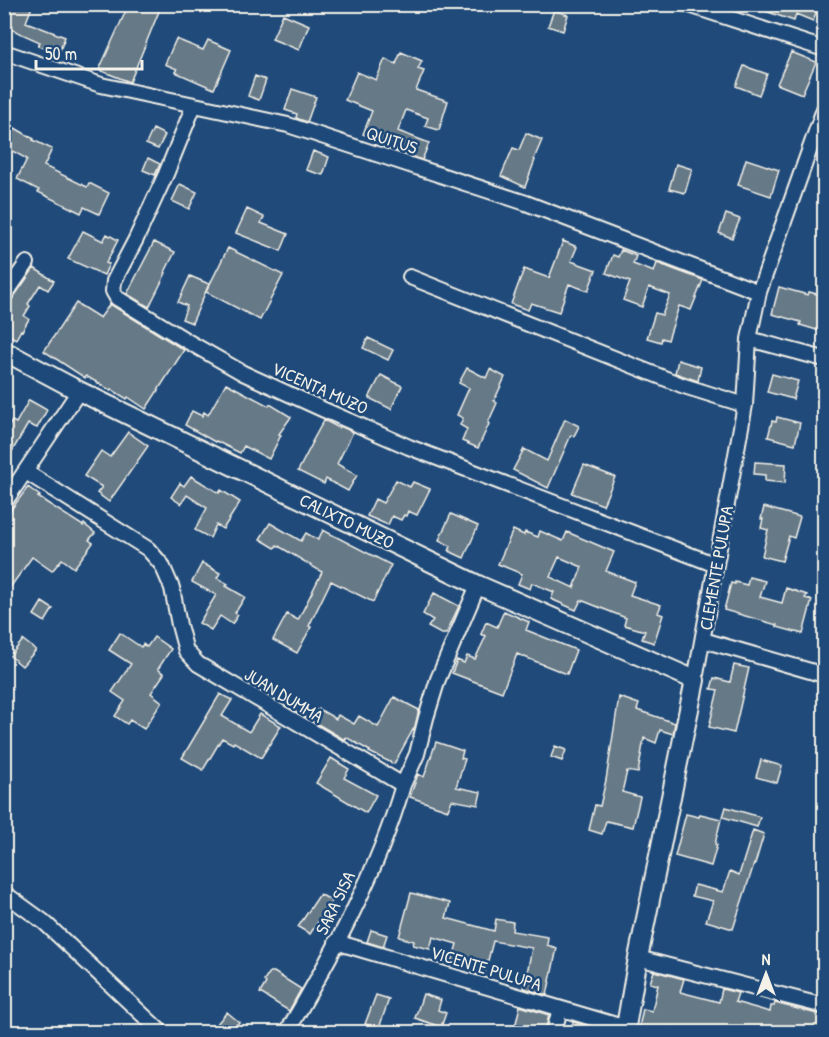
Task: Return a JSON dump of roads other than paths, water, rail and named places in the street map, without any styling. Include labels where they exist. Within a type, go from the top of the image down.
[{"type":"street","points":[[686,4],[825,49]]},
{"type":"street","name":"QUITUS","points":[[4,52],[101,85],[288,125],[526,203],[759,292]]},
{"type":"street","name":"VICENTA MUZO","points":[[194,105],[166,174],[114,281],[113,291],[117,298],[243,373],[322,409],[409,447],[716,565]]},
{"type":"street","name":"CLEMENTE PULUPA","points":[[625,1030],[703,640],[745,405],[749,339],[759,292],[823,117]]},
{"type":"street","points":[[4,296],[27,263]]},
{"type":"street","points":[[410,277],[684,386],[745,405]]},
{"type":"street","points":[[749,339],[825,359]]},
{"type":"street","name":"CALIXTO MUZO","points":[[4,351],[79,391],[478,585],[695,680]]},
{"type":"street","points":[[4,503],[79,391]]},
{"type":"street","name":"JUAN DUMMA","points":[[26,472],[148,549],[162,565],[172,588],[186,651],[198,664],[403,785]]},
{"type":"street","points":[[403,785],[417,754],[438,679],[478,585]]},
{"type":"street","points":[[703,640],[825,675]]},
{"type":"street","name":"SARA SISA","points":[[287,1032],[358,901],[396,809],[403,785]]},
{"type":"street","points":[[4,893],[44,922],[161,1032]]},
{"type":"street","name":"VICENTE PULUPA","points":[[336,942],[625,1030]]},
{"type":"street","points":[[638,958],[825,1006]]},
{"type":"street","points":[[554,1032],[560,1009]]}]
